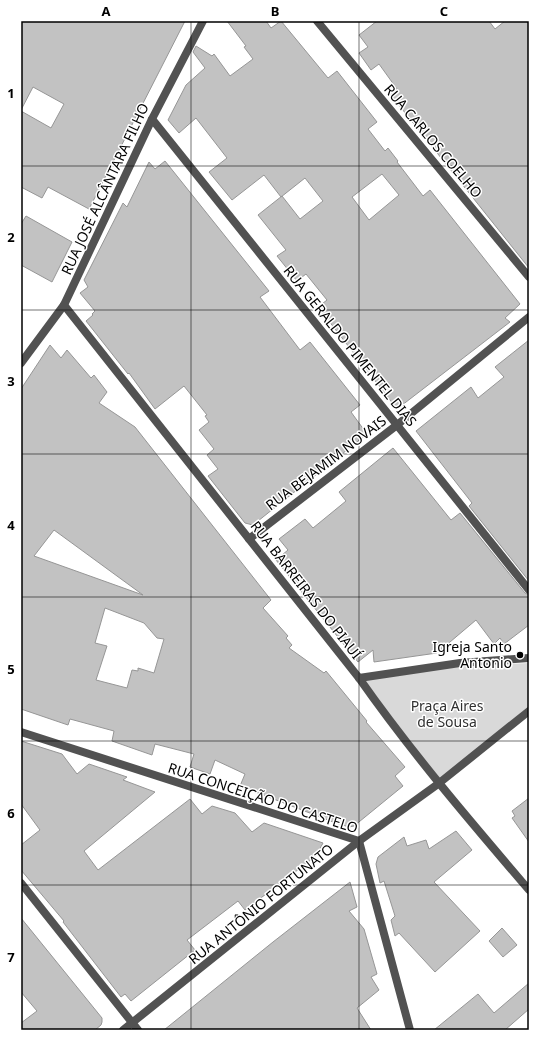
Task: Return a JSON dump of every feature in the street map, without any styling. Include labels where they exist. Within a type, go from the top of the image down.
[{"type":"street","name":"RUA JOSÉ ALCÂNTARA FILHO","points":[[21,363],[64,305],[152,119],[203,21]]},
{"type":"street","name":"RUA CARLOS COELHO","points":[[317,21],[529,277]]},
{"type":"street","name":"RUA GERALDO PIMENTEL DIAS","points":[[152,119],[529,590]]},
{"type":"street","name":"RUA BARREIRAS DO PIAUÍ","points":[[64,305],[359,678],[388,719],[438,784],[529,890]]},
{"type":"street","name":"RUA BEJAMIM NOVAIS","points":[[249,539],[397,425],[529,317]]},
{"type":"street","points":[[359,678],[460,663],[498,659],[529,658]]},
{"type":"street","name":"RUA ANTÔNIO FORTUNATO","points":[[123,1030],[359,842],[438,784],[529,710]]},
{"type":"street","name":"RUA CONCEIÇÃO DO CASTELO","points":[[21,732],[359,842],[410,1030]]},
{"type":"street","points":[[21,883],[138,1030]]},
{"type":"green space","name":"Praça Aires de Sousa","points":[[529,663],[529,706],[439,780],[355,676],[482,665]]},
{"type":"building","points":[[21,21],[185,21],[89,209],[48,187],[42,198],[21,187],[21,111],[51,128],[64,104],[33,87],[21,110]]},
{"type":"building","points":[[227,21],[266,21],[271,28],[281,21],[328,78],[337,71],[377,122],[368,129],[385,151],[388,148],[423,196],[430,190],[520,304],[505,318],[510,322],[397,409],[318,307],[327,300],[306,274],[297,281],[277,256],[286,250],[258,215],[281,197],[264,175],[232,200],[209,172],[227,158],[196,118],[179,133],[168,120],[186,85],[205,68],[193,52],[196,46],[212,56],[214,54],[230,76],[253,59],[244,47],[246,46]],"holes":[[[382,174],[399,195],[369,220],[352,197]],[[305,178],[323,201],[300,219],[282,196]]]},
{"type":"building","points":[[377,21],[489,21],[495,29],[505,21],[529,21],[529,268],[390,94],[397,89],[379,64],[371,70],[359,53],[368,47],[359,35]]},
{"type":"building","points":[[165,161],[269,291],[260,297],[300,350],[310,342],[360,405],[351,412],[367,434],[253,525],[245,523],[208,476],[218,469],[207,455],[214,449],[199,430],[209,422],[205,416],[207,415],[184,386],[155,409],[129,373],[128,374],[86,321],[95,311],[80,293],[88,287],[84,280],[123,203],[127,207],[149,162],[155,169]]},
{"type":"building","points":[[26,216],[72,242],[52,282],[21,265],[21,224]]},
{"type":"building","points":[[529,340],[529,581],[469,506],[472,503],[416,431],[471,387],[478,398],[504,377],[495,367]]},
{"type":"building","points":[[50,345],[61,358],[67,350],[91,378],[94,375],[107,392],[99,403],[135,427],[271,600],[263,608],[288,636],[286,638],[292,645],[289,648],[324,673],[326,671],[367,721],[366,722],[405,767],[395,776],[403,786],[354,826],[349,827],[240,786],[245,774],[215,760],[210,774],[190,767],[194,754],[155,744],[152,755],[112,741],[114,731],[70,719],[68,725],[21,709],[21,389]],"holes":[[[54,530],[143,595],[34,556]],[[105,608],[144,623],[157,638],[164,639],[154,673],[138,668],[138,671],[132,670],[127,688],[96,680],[107,646],[95,643]]]},
{"type":"building","points":[[393,448],[451,520],[460,513],[525,593],[529,595],[529,625],[504,644],[500,638],[494,644],[476,620],[437,653],[374,662],[373,650],[358,662],[276,560],[288,550],[279,539],[305,519],[313,528],[346,501],[339,492]]},
{"type":"building","points":[[21,741],[62,754],[77,774],[89,764],[127,777],[123,780],[155,792],[84,851],[98,870],[190,799],[202,814],[212,806],[235,813],[252,832],[264,823],[323,843],[316,856],[245,910],[238,901],[187,940],[195,950],[131,1001],[125,994],[121,997],[63,922],[64,921],[21,870],[21,845],[40,830],[21,804]]},
{"type":"building","points":[[529,798],[529,842],[512,818],[515,816],[512,811]]},
{"type":"building","points":[[456,831],[472,850],[434,882],[480,931],[435,972],[399,933],[395,936],[391,920],[395,916],[384,881],[380,883],[376,864],[378,857],[404,837],[407,846],[426,840],[429,849]]},
{"type":"building","points":[[350,882],[357,907],[349,911],[364,929],[377,974],[371,977],[379,990],[357,1008],[371,1030],[164,1030],[273,942]]},
{"type":"building","points":[[21,918],[102,1018],[101,1025],[95,1030],[21,1030],[21,1023],[37,1011],[21,992]]},
{"type":"building","points":[[502,928],[517,945],[503,957],[489,941]]},
{"type":"building","points":[[529,983],[529,1009],[505,1030],[434,1030],[478,994],[494,1013]]},
{"type":"place","name":"Igreja Santo Antonio","points":[[520,655]]}]
